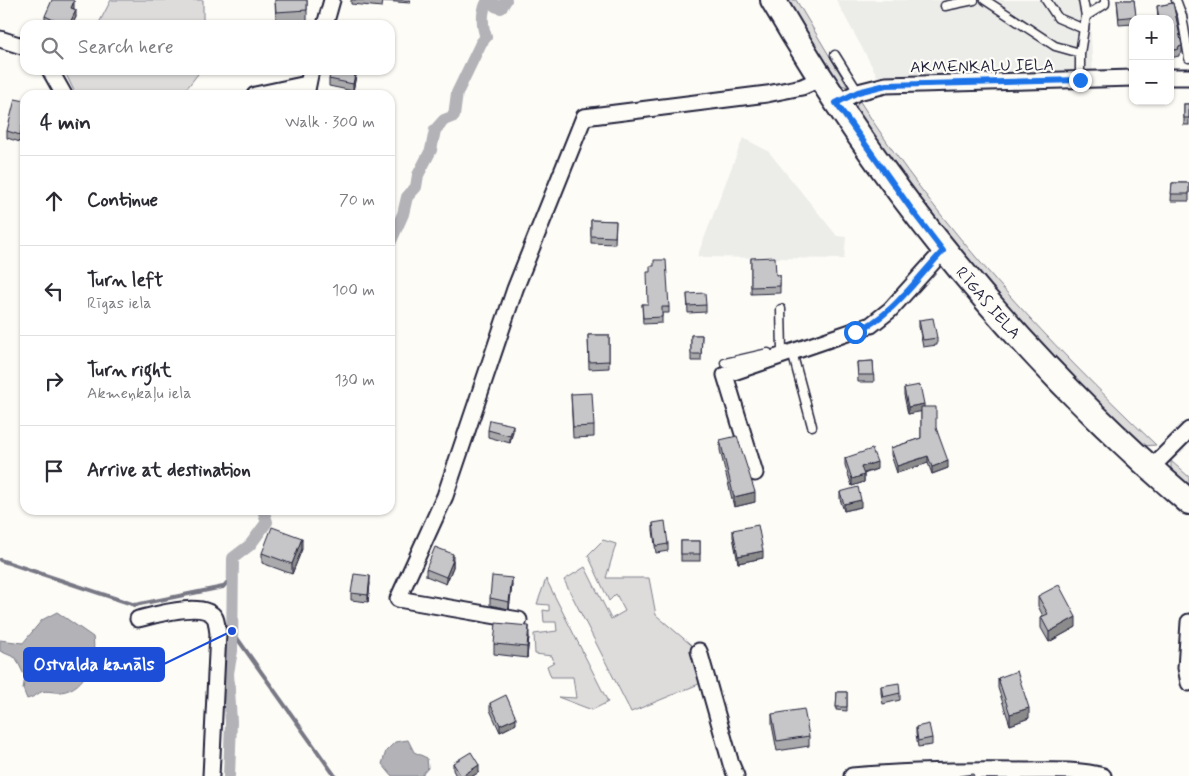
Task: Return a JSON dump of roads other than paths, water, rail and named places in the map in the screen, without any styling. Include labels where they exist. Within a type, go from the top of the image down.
[{"type":"main road","name":"RĪGAS IELA","points":[[773,0],[836,103],[943,251],[1007,325],[1062,383],[1150,469],[1189,502]]},
{"type":"street","points":[[326,20],[332,0]]},
{"type":"street","points":[[0,39],[20,45]]},
{"type":"street","points":[[53,75],[61,90]]},
{"type":"street","points":[[1174,77],[1189,77]]},
{"type":"street","name":"AKMEŅKAĻU IELA","points":[[836,103],[858,92],[886,85],[1129,78]]},
{"type":"street","points":[[518,620],[398,599],[445,496],[515,289],[584,116],[767,94],[802,87],[820,79]]},
{"type":"street","points":[[277,90],[308,83]]},
{"type":"street","points":[[755,472],[725,376],[788,352],[871,325],[890,310],[943,251]]},
{"type":"street","points":[[1150,469],[1189,430]]},
{"type":"street","points":[[138,619],[198,609],[209,612],[215,618],[218,633],[211,776]]},
{"type":"street","points":[[1189,622],[1186,668],[1189,683]]},
{"type":"street","points":[[699,652],[730,764],[736,776]]},
{"type":"street","points":[[852,776],[909,771],[986,770],[1087,772],[1103,776]]},
{"type":"lane","points":[[945,6],[974,0]]},
{"type":"lane","points":[[985,0],[1055,46],[1080,53]]},
{"type":"lane","points":[[1046,0],[1058,18],[1084,29]]},
{"type":"lane","points":[[1080,80],[1080,53],[1086,16],[1083,0]]},
{"type":"lane","points":[[1086,16],[1105,4],[1105,0]]},
{"type":"lane","points":[[1176,0],[1182,16],[1189,58]]},
{"type":"lane","points":[[835,55],[858,92]]},
{"type":"lane","points":[[781,309],[788,352],[812,426]]},
{"type":"lane","points":[[725,364],[788,352]]},
{"type":"waterway","points":[[395,232],[403,214],[407,197],[416,187],[418,175],[431,150],[435,130],[444,120],[454,116],[457,93],[481,43],[486,37],[483,20],[485,6],[487,2],[492,1],[495,6],[501,8],[506,0]]},
{"type":"waterway","points":[[229,776],[231,722],[228,673],[232,651],[233,558],[250,545],[267,522],[265,515]]},
{"type":"waterway","points":[[0,560],[135,605],[223,587],[231,578]]},
{"type":"waterway","points":[[232,631],[335,776]]},
{"type":"place","name":"Ostvalda kanāls","points":[[232,631]]}]
